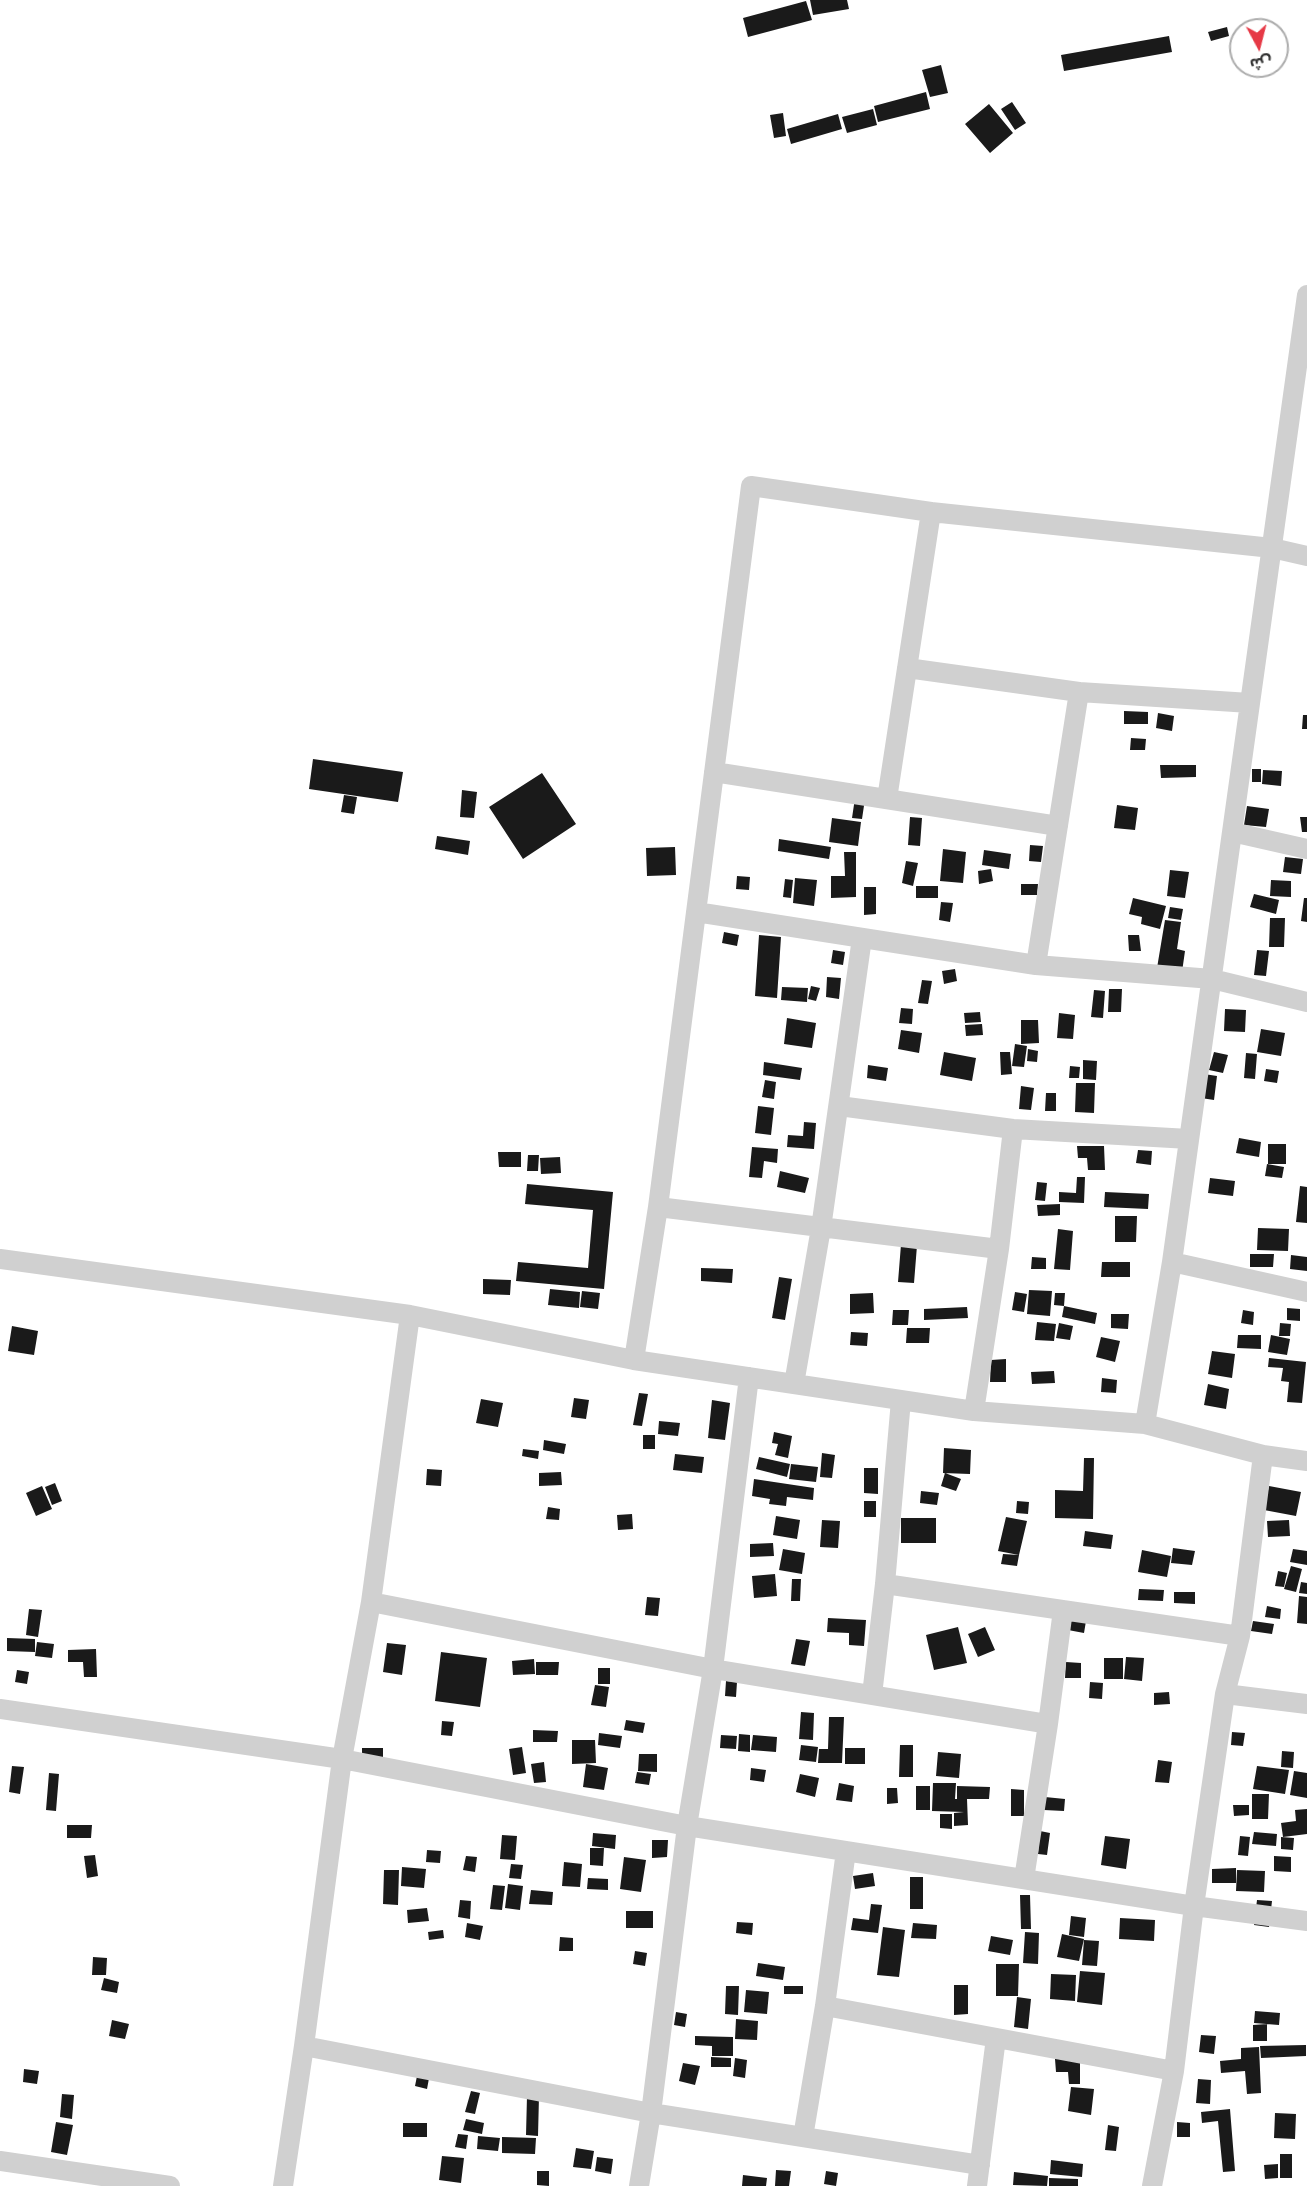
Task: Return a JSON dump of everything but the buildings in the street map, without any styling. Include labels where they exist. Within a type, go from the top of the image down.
[{"type":"street","points":[[1145,1424],[1172,1262],[1272,548],[1301,382],[1307,295]]},
{"type":"street","points":[[634,1360],[658,1208],[751,486],[931,512],[1272,548],[1307,556]]},
{"type":"street","points":[[887,799],[931,512]]},
{"type":"street","points":[[907,668],[1079,692],[1250,703]]},
{"type":"street","points":[[1036,964],[1079,692]]},
{"type":"street","points":[[714,772],[1058,826]]},
{"type":"street","points":[[1232,832],[1307,849]]},
{"type":"street","points":[[696,912],[1036,964],[1212,979],[1307,1002]]},
{"type":"street","points":[[794,1384],[821,1228],[862,938]]},
{"type":"street","points":[[838,1106],[1013,1129],[1189,1139]]},
{"type":"street","points":[[974,1411],[999,1249],[1013,1129]]},
{"type":"street","points":[[658,1208],[999,1249]]},
{"type":"street","points":[[0,1259],[410,1315],[634,1360],[974,1411],[1145,1424],[1263,1455],[1307,1461]]},
{"type":"street","points":[[1172,1262],[1307,1292]]},
{"type":"street","points":[[283,2186],[342,1759],[371,1602],[410,1315]]},
{"type":"street","points":[[639,2186],[651,2113],[687,1826],[713,1669],[749,1377]]},
{"type":"street","points":[[873,1695],[901,1400]]},
{"type":"street","points":[[1152,2186],[1174,2070],[1194,1906],[1225,1694],[1240,1636],[1263,1455]]},
{"type":"street","points":[[885,1584],[1240,1636]]},
{"type":"street","points":[[371,1602],[713,1669],[1048,1724]]},
{"type":"street","points":[[1024,1879],[1063,1610]]},
{"type":"street","points":[[1225,1694],[1307,1704]]},
{"type":"street","points":[[0,1709],[342,1759],[687,1826],[1194,1906],[1307,1921]]},
{"type":"street","points":[[802,2137],[825,2006],[846,1851]]},
{"type":"street","points":[[825,2006],[1174,2070]]},
{"type":"street","points":[[977,2186],[996,2038]]},
{"type":"street","points":[[304,2046],[651,2113],[980,2165]]},
{"type":"street","points":[[0,2161],[170,2186]]}]
